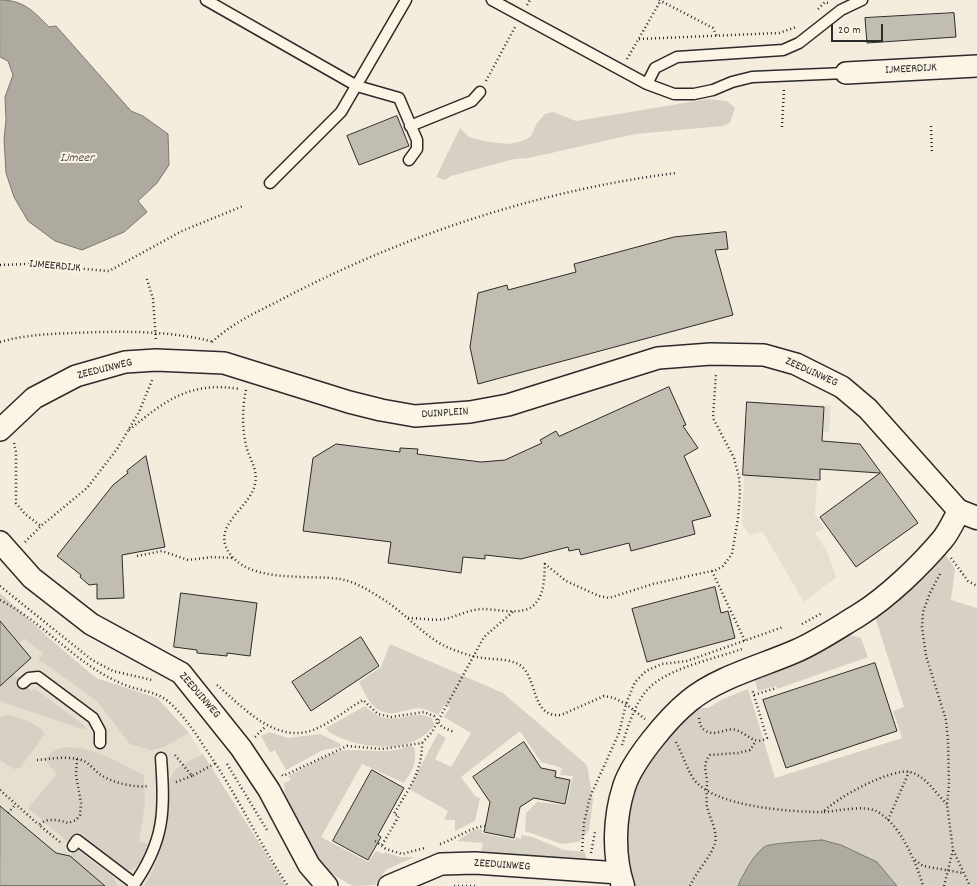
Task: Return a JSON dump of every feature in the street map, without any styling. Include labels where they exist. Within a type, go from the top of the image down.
[{"type":"street","name":"IJMEERDIJK","points":[[846,73],[977,66]]},
{"type":"street","name":"ZEEDUINWEG","points":[[639,364],[658,358],[718,354],[764,355],[796,364],[842,387],[878,420],[924,474],[968,515]]},
{"type":"street","name":"ZEEDUINWEG","points":[[1,429],[34,398],[76,376],[125,362],[156,360],[224,363],[249,381]]},
{"type":"street","name":"DUINPLEIN","points":[[249,381],[415,416],[470,412],[508,405],[536,398],[639,364]]},
{"type":"street","points":[[621,880],[616,840],[618,811],[624,786],[635,766],[661,730],[690,700],[733,675],[798,650],[860,614],[902,581],[968,515]]},
{"type":"street","name":"ZEEDUINWEG","points":[[6,549],[32,578],[91,624],[182,673],[241,748],[269,790],[309,865],[326,886]]},
{"type":"street","name":"ZEEDUINWEG","points":[[389,886],[441,864],[475,863],[621,880]]},
{"type":"lane","points":[[206,0],[357,86],[398,98],[417,140],[417,149],[409,160]]},
{"type":"lane","points":[[270,183],[341,112],[406,0]]},
{"type":"lane","points":[[492,0],[646,84],[674,94],[694,94],[713,90],[732,82],[752,77],[846,73]]},
{"type":"lane","points":[[646,84],[655,68],[677,57],[783,50],[799,43],[841,10],[862,0]]},
{"type":"lane","points":[[410,126],[472,101],[480,92]]},
{"type":"lane","points":[[23,683],[29,678],[38,678],[92,718],[100,731],[100,743]]},
{"type":"lane","points":[[75,843],[134,885],[145,870],[156,844],[163,817],[161,758]]},
{"type":"path","points":[[480,92],[530,0]]},
{"type":"path","points":[[621,70],[660,0],[713,28],[717,37]]},
{"type":"path","points":[[814,12],[824,1],[841,10]]},
{"type":"path","points":[[639,39],[717,37],[779,33],[800,24]]},
{"type":"path","points":[[782,127],[784,76]]},
{"type":"path","points":[[931,126],[932,154]]},
{"type":"path","points":[[212,342],[220,335],[251,316],[326,276],[402,244],[464,222],[544,198],[632,179],[676,173]]},
{"type":"path","name":"IJMEERDIJK","points":[[0,265],[26,264],[109,272],[182,231],[243,206]]},
{"type":"path","points":[[6,549],[41,526],[87,488],[117,449],[139,412],[152,381],[156,360],[156,333],[153,299],[147,279]]},
{"type":"path","points":[[0,342],[13,338],[42,334],[113,331],[156,333],[200,338],[219,344]]},
{"type":"path","points":[[407,618],[443,619],[467,611],[482,609],[525,610],[533,606],[541,597],[544,583],[545,564],[566,581],[599,596],[609,598],[653,584],[712,571],[723,566],[732,554],[738,518],[740,493],[739,477],[734,458],[714,418],[718,354]]},
{"type":"path","points":[[127,431],[158,406],[178,395],[192,390],[226,387],[249,381],[243,406],[245,440],[256,470],[255,485],[250,498],[228,525],[224,535],[226,547],[234,558],[254,570],[270,574],[341,579],[360,585],[389,602],[431,639],[455,651],[473,656],[510,661],[524,668],[530,676],[539,706],[545,712],[554,716],[560,715],[604,696],[614,698],[626,704],[674,740],[693,779],[707,790],[738,802],[762,808],[793,812],[823,812],[853,809],[875,810],[888,820],[915,860],[923,886]]},
{"type":"path","points":[[1,429],[13,438],[16,452],[16,502],[25,514],[41,526]]},
{"type":"path","points":[[943,539],[952,561],[968,581],[977,586]]},
{"type":"path","points":[[137,556],[162,551],[188,560],[212,557],[234,558]]},
{"type":"path","points":[[948,565],[952,561]]},
{"type":"path","points":[[943,570],[930,593],[923,612],[922,627],[926,656],[946,720],[949,778],[947,804],[953,850],[970,886]]},
{"type":"path","points":[[712,571],[746,641]]},
{"type":"path","name":"ZEEDUINWEG","points":[[0,586],[92,660],[113,671],[159,682]]},
{"type":"path","points":[[0,600],[27,617],[96,671],[126,685],[158,694],[169,702],[192,728],[216,763],[288,886]]},
{"type":"path","points":[[279,770],[283,776],[347,746],[382,750],[422,743],[432,732],[437,720],[484,637],[515,610]]},
{"type":"path","points":[[215,683],[266,726],[288,732],[302,734],[315,729],[363,700],[378,714],[391,717],[424,712],[434,716],[442,727],[454,732]]},
{"type":"path","points":[[754,695],[776,688]]},
{"type":"path","points":[[701,712],[698,717],[700,726],[706,732],[716,733],[728,729],[736,730],[756,741],[762,741],[767,738]]},
{"type":"path","points":[[253,739],[266,726]]},
{"type":"path","points":[[256,736],[260,742]]},
{"type":"path","points":[[690,886],[696,873],[715,842],[707,805],[707,790],[704,768],[705,761],[710,755],[738,753],[750,750],[756,741]]},
{"type":"path","points":[[382,845],[399,816],[394,814],[417,774],[422,759],[422,743]]},
{"type":"path","points":[[175,755],[192,776]]},
{"type":"path","points":[[37,760],[66,758],[85,761],[100,775],[111,780],[143,787],[182,781],[216,763]]},
{"type":"path","points":[[223,758],[271,837]]},
{"type":"path","points":[[39,825],[43,821],[50,820],[60,820],[68,823],[76,820],[80,815],[81,803],[76,775],[77,759]]},
{"type":"path","points":[[823,812],[830,805],[882,777],[910,772],[924,780],[947,804]]},
{"type":"path","points":[[888,820],[910,772]]},
{"type":"path","points":[[0,790],[70,850],[75,843]]},
{"type":"path","points":[[8,813],[16,804]]},
{"type":"path","points":[[436,845],[451,840],[468,829],[485,826]]},
{"type":"path","points":[[375,841],[386,849],[402,854],[428,848]]},
{"type":"path","points":[[944,886],[953,850]]},
{"type":"path","points":[[915,860],[923,866],[948,869],[964,873]]},
{"type":"path","name":"ZEEDUINWEG","points":[[454,886],[475,886]]},
{"type":"shaded area","points":[[708,99],[727,101],[735,108],[730,123],[723,126],[635,134],[529,158],[514,159],[451,176],[445,180],[436,177],[460,128],[469,137],[489,142],[510,144],[525,140],[531,136],[537,123],[545,114],[553,112],[576,121]]},
{"type":"shaded area","points":[[747,402],[831,406],[829,432],[820,432],[815,514],[824,529],[815,533],[828,553],[836,577],[804,602],[762,532],[749,535],[742,524]]},
{"type":"shaded area","points":[[944,552],[955,569],[951,600],[977,608],[977,886],[897,886],[877,862],[792,843],[774,844],[743,872],[738,886],[635,886],[628,852],[626,825],[627,801],[630,791],[635,779],[650,757],[668,736],[697,708],[708,708],[723,699],[748,689],[775,778],[902,738],[893,711],[904,707],[874,614]]},
{"type":"shaded area","points":[[0,593],[50,639],[96,678],[157,698],[189,733],[164,747],[151,750],[130,744],[97,701],[38,659],[43,653],[24,638],[19,643],[0,621]]},
{"type":"shaded area","points":[[0,606],[50,639],[96,678],[157,698],[189,733],[286,886],[0,886]]},
{"type":"shaded area","points":[[850,635],[861,638],[868,657],[777,689],[776,686],[758,691],[754,678]]},
{"type":"shaded area","points":[[390,644],[503,693],[587,765],[593,800],[589,830],[579,842],[562,844],[525,831],[526,813],[537,802],[566,805],[573,776],[560,775],[562,768],[541,762],[520,731],[461,777],[476,797],[480,798],[475,821],[455,831],[455,820],[444,820],[448,811],[409,789],[438,733],[446,738],[435,759],[451,767],[471,733],[444,717],[450,707],[445,704],[438,715],[428,710],[419,708],[395,713],[382,712],[371,703],[359,682],[381,667]]},
{"type":"shaded area","points":[[13,674],[31,691],[35,689],[38,691],[84,725],[86,729],[82,729],[2,702],[0,700],[0,686]]},
{"type":"shaded area","points":[[365,706],[375,714],[384,718],[424,715],[432,718],[434,725],[426,734],[416,741],[404,745],[377,747],[352,742],[341,738],[329,732],[326,728]]},
{"type":"shaded area","points":[[6,715],[22,719],[33,724],[45,734],[20,768],[13,769],[0,760],[0,717]]},
{"type":"shaded area","points":[[269,732],[288,738],[320,734],[341,744],[340,747],[323,750],[286,770],[275,750],[270,753],[261,736]]},
{"type":"shaded area","points":[[409,746],[414,747],[415,762],[404,783],[362,764],[321,837],[368,862],[376,851],[384,854],[385,852],[400,857],[414,857],[386,870],[375,885],[352,886],[326,870],[286,805],[284,783],[291,780],[288,776],[333,753],[348,750],[385,751]]},
{"type":"shaded area","points":[[67,747],[97,753],[144,775],[145,804],[139,841],[148,844],[140,863],[133,869],[123,869],[78,831],[69,843],[28,808],[57,774],[45,760],[49,754],[54,751]]},
{"type":"shaded area","points":[[203,754],[286,886],[144,886],[153,870],[164,837],[167,819],[168,789],[171,777],[177,769]]},
{"type":"shaded area","points":[[482,829],[482,833],[515,840],[516,837],[521,839],[521,835],[532,837],[564,850],[585,852],[587,863],[490,854],[481,851],[483,843],[457,841],[474,830]]},
{"type":"shaded area","points":[[76,849],[112,876],[118,886],[105,886],[70,856]]},
{"type":"water","name":"IJmeer","points":[[0,0],[22,4],[33,11],[49,27],[56,26],[131,111],[143,116],[168,134],[169,165],[157,183],[138,201],[147,212],[124,232],[82,250],[55,241],[28,221],[14,197],[6,173],[4,139],[6,120],[5,97],[13,75],[8,61],[0,57]]},
{"type":"water","points":[[822,840],[841,845],[877,862],[897,886],[738,886],[754,858],[766,846]]},
{"type":"building","points":[[954,13],[956,37],[867,43],[865,18]]},
{"type":"building","points":[[397,116],[409,146],[359,165],[347,136]]},
{"type":"building","points":[[726,232],[728,249],[715,250],[733,315],[478,384],[470,347],[478,293],[507,285],[508,290],[576,272],[574,264],[674,237]]},
{"type":"building","points":[[669,387],[686,425],[683,426],[698,448],[684,456],[711,516],[692,521],[695,534],[631,551],[629,543],[581,555],[579,549],[569,551],[568,547],[521,559],[485,555],[485,559],[463,557],[461,573],[388,563],[391,542],[303,531],[313,458],[336,444],[400,452],[400,448],[418,449],[417,454],[481,462],[505,460],[542,443],[540,440],[556,431],[559,436]]},
{"type":"building","points":[[747,402],[824,407],[822,441],[860,444],[918,523],[856,567],[820,517],[880,473],[820,469],[820,480],[743,475]]},
{"type":"building","points":[[146,456],[165,547],[122,555],[124,598],[97,599],[97,584],[89,585],[80,577],[81,575],[57,556],[113,485],[128,473],[127,471]]},
{"type":"building","points":[[715,587],[721,613],[728,611],[735,638],[647,662],[632,609]]},
{"type":"building","points":[[181,593],[257,603],[250,656],[227,653],[227,656],[197,653],[197,650],[174,647]]},
{"type":"building","points":[[0,621],[31,658],[0,686]]},
{"type":"building","points":[[361,637],[379,666],[311,711],[292,682]]},
{"type":"building","points":[[875,663],[897,731],[786,768],[763,700]]},
{"type":"building","points":[[524,742],[541,768],[556,771],[555,777],[570,780],[565,804],[534,798],[520,807],[514,838],[484,832],[490,802],[473,777]]},
{"type":"building","points":[[372,770],[404,788],[378,835],[381,837],[368,860],[333,841]]},
{"type":"building","points":[[0,806],[56,853],[70,856],[105,886],[0,886]]}]
